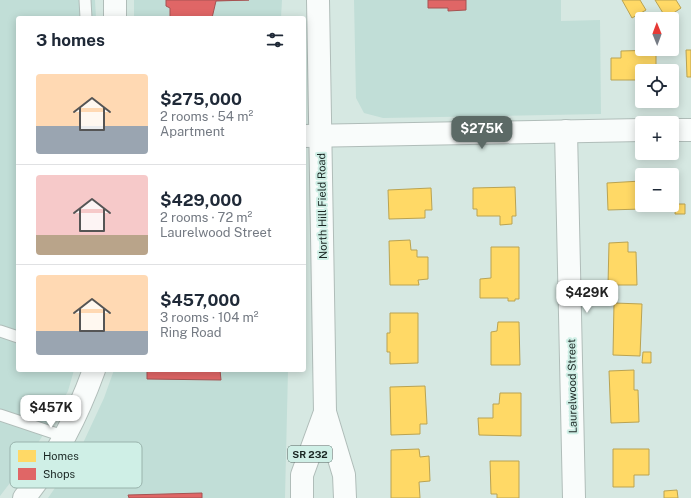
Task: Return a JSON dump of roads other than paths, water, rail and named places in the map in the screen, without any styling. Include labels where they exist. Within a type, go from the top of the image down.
[{"type":"street","points":[[115,0],[115,16]]},
{"type":"street","name":"North Hill Field Road","points":[[318,0],[313,136],[325,412]]},
{"type":"street","points":[[313,136],[635,130]]},
{"type":"street","points":[[679,130],[691,130]]},
{"type":"street","name":"Laurelwood Street","points":[[566,131],[574,498]]},
{"type":"street","points":[[63,442],[93,372]]},
{"type":"street","name":"SR 232","points":[[302,498],[302,475],[325,412]]},
{"type":"street","name":"SR 232","points":[[325,412],[344,475],[345,498]]},
{"type":"street","points":[[24,498],[31,488]]},
{"type":"lane","points":[[85,0],[86,16]]},
{"type":"lane","points":[[0,331],[16,336]]},
{"type":"lane","points":[[0,415],[66,437]]}]
